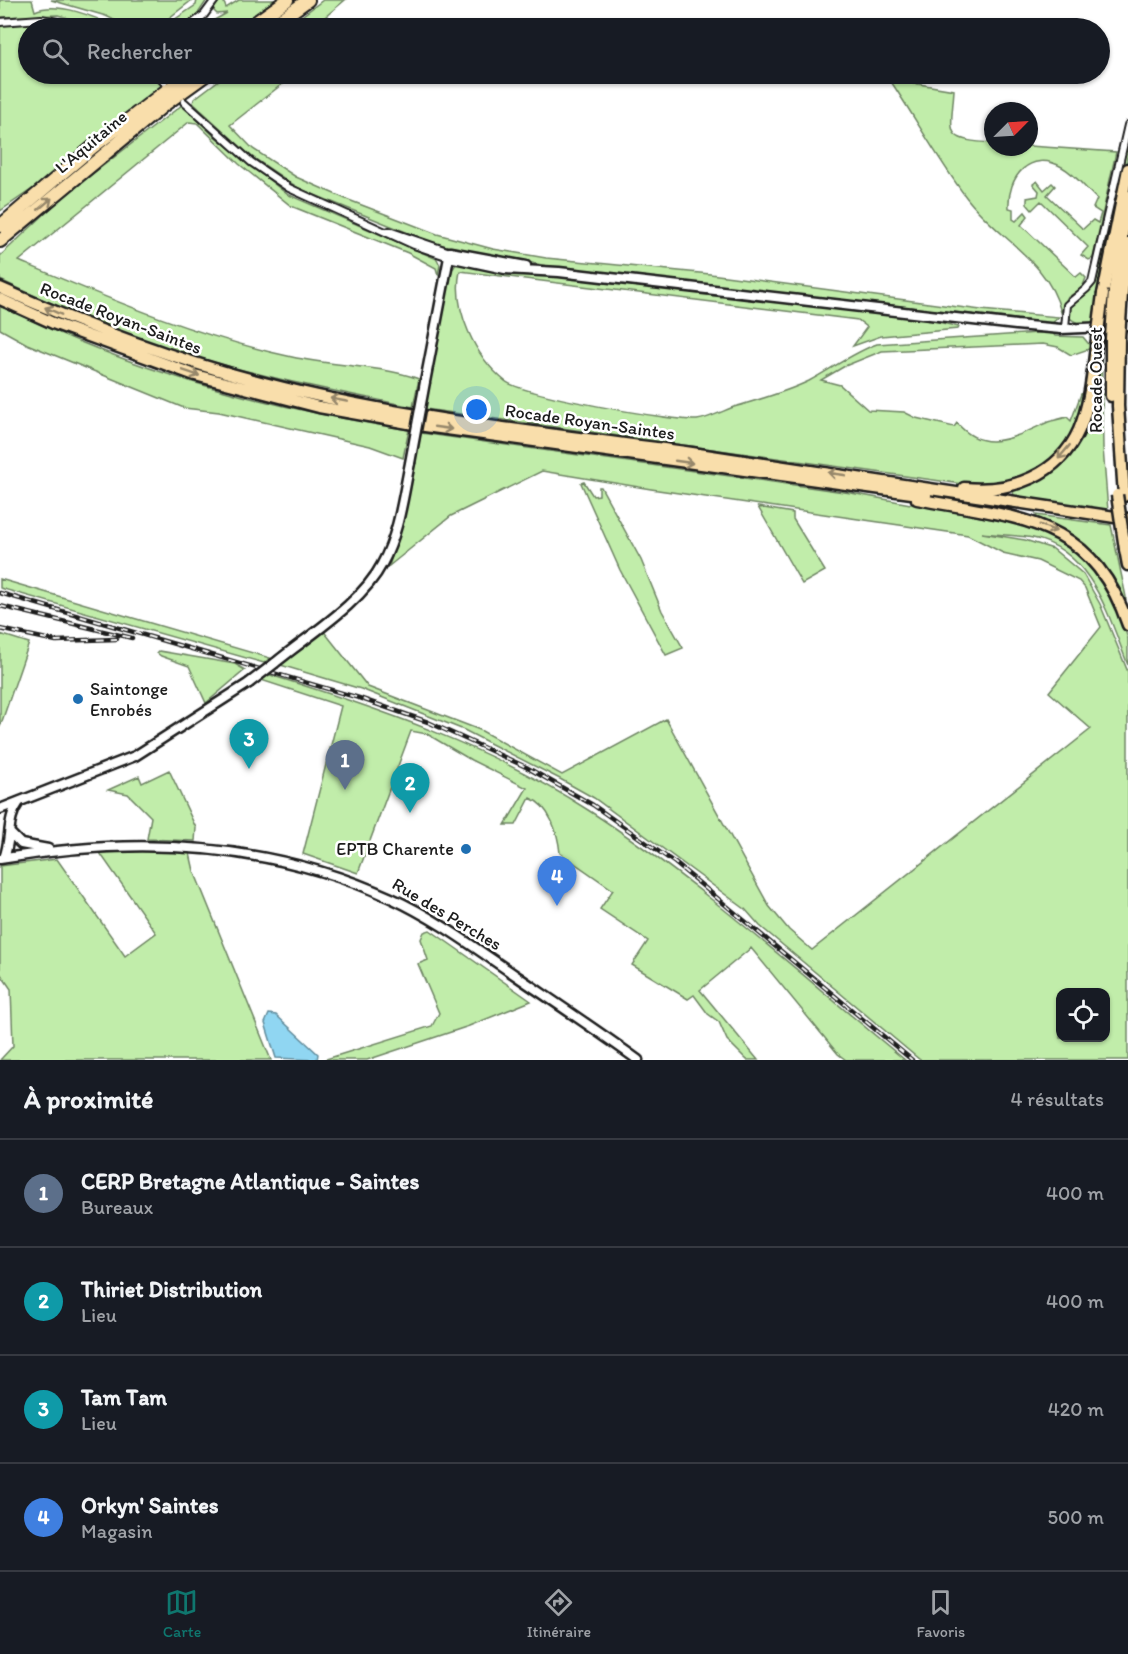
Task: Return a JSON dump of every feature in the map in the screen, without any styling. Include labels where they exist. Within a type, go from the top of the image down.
[{"type":"highway","points":[[262,18],[287,0]]},
{"type":"highway","points":[[283,18],[308,0]]},
{"type":"highway","name":"L'Aquitaine","points":[[0,225],[93,147],[175,84]]},
{"type":"highway","name":"L'Aquitaine","points":[[0,241],[164,105],[193,84]]},
{"type":"main road","points":[[895,482],[990,488],[1024,482],[1049,468],[1066,450],[1080,428],[1091,379],[1096,339],[1113,293],[1128,169]]},
{"type":"main road","name":"Rocade Ouest","points":[[1128,195],[1113,293],[1121,496],[1128,565]]},
{"type":"main road","name":"Rocade Ouest","points":[[1113,293],[1128,242]]},
{"type":"main road","name":"Rocade Royan-Saintes","points":[[0,288],[142,346],[237,376],[325,398],[438,417],[895,482],[1126,522]]},
{"type":"main road","name":"Rocade Royan-Saintes","points":[[0,299],[53,323],[195,375],[319,407],[425,426],[1126,522]]},
{"type":"main road","points":[[887,491],[1013,517],[1058,532],[1077,544],[1104,572],[1114,589],[1128,625]]},
{"type":"main road","name":"Rocade Ouest","points":[[1121,496],[1126,522]]},
{"type":"street","points":[[200,18],[214,0]]},
{"type":"street","points":[[0,22],[18,21]]},
{"type":"street","points":[[184,102],[269,176],[308,198],[414,245],[505,269],[559,272],[1065,328],[1128,326]]},
{"type":"street","points":[[1065,328],[1067,305],[1086,290],[1092,282],[1128,125]]},
{"type":"street","points":[[0,809],[135,756],[249,683],[353,600],[374,578],[390,548],[410,463],[450,254]]},
{"type":"street","points":[[2,858],[10,834],[11,815],[20,800]]},
{"type":"street","points":[[10,834],[21,844],[63,851]]},
{"type":"street","name":"Rue des Perches","points":[[2,858],[135,845],[209,848],[275,858],[359,884],[394,899],[460,938],[638,1060]]},
{"type":"green space","points":[[0,0],[32,0],[35,11],[44,8],[66,9],[96,18],[68,18],[58,15],[0,17]]},
{"type":"green space","points":[[51,0],[192,0],[169,18],[110,18]]},
{"type":"green space","points":[[197,0],[207,0],[193,18],[177,18],[196,5]]},
{"type":"green space","points":[[216,0],[223,0],[226,8],[239,0],[277,0],[253,18],[218,18],[227,13],[217,14],[214,11]]},
{"type":"green space","points":[[323,0],[345,0],[324,18],[299,18]]},
{"type":"green space","points":[[18,23],[18,84],[163,85],[41,183],[0,211],[0,25]]},
{"type":"green space","points":[[214,84],[282,84],[230,125],[253,149],[296,177],[346,199],[437,234],[493,249],[546,258],[710,274],[981,310],[1059,317],[1052,323],[562,269],[433,243],[300,189],[251,156],[193,103],[194,99]]},
{"type":"green space","points":[[892,84],[919,84],[954,90],[952,126],[954,132],[965,140],[984,142],[984,156],[1038,156],[1038,147],[1116,152],[1093,258],[1089,260],[1081,255],[1088,247],[1041,201],[1032,210],[1027,204],[1027,198],[1038,196],[1039,191],[1033,184],[1037,181],[1044,190],[1052,183],[1055,186],[1047,195],[1083,229],[1093,220],[1098,223],[1101,213],[1093,208],[1097,199],[1076,178],[1062,167],[1040,161],[1023,169],[1012,186],[1009,208],[1013,209],[1013,219],[1016,221],[1025,212],[1028,216],[1021,225],[1076,277],[1081,273],[1086,278],[1082,288],[1067,298],[1061,312],[1045,278],[1020,250],[978,212]]},
{"type":"green space","points":[[182,105],[213,135],[287,194],[437,259],[440,265],[438,275],[436,268],[408,253],[291,206],[239,164],[197,123],[189,122],[19,261],[119,302],[222,339],[292,357],[372,368],[419,379],[413,407],[226,366],[148,342],[98,323],[0,280],[0,256],[65,195]]},
{"type":"green space","points":[[1128,138],[1128,154],[1095,323],[1084,324],[1068,316],[1069,306],[1092,288],[1096,281]]},
{"type":"green space","points":[[457,263],[507,274],[576,277],[926,319],[959,327],[958,329],[881,336],[853,346],[867,327],[858,320],[460,271],[459,301],[463,316],[475,346],[484,359],[505,381],[517,387],[567,400],[630,412],[697,420],[800,385],[877,344],[1052,332],[1055,336],[1083,337],[1092,348],[1071,355],[1058,347],[1043,344],[882,351],[845,366],[821,380],[840,385],[868,410],[904,412],[916,418],[954,427],[957,423],[979,439],[990,441],[1013,437],[1048,422],[1067,417],[1071,421],[1081,394],[1085,393],[1076,425],[1059,452],[1035,472],[1021,479],[994,485],[962,484],[425,409],[451,271]]},
{"type":"green space","points":[[0,306],[73,339],[203,385],[326,415],[409,430],[403,458],[370,446],[219,412],[184,408],[27,344],[0,329]]},
{"type":"green space","points":[[1101,334],[1103,448],[1108,511],[1014,497],[1013,490],[1032,482],[1069,451]]},
{"type":"green space","points":[[421,433],[851,493],[1035,527],[1072,544],[1102,576],[1117,605],[1128,639],[1128,665],[1096,588],[1070,556],[1053,545],[1033,538],[982,533],[1025,540],[1053,549],[1083,574],[1100,604],[1128,672],[1128,1060],[920,1060],[760,926],[745,909],[594,798],[464,730],[361,689],[277,664],[322,629],[368,687],[480,730],[562,775],[666,719],[769,906],[789,930],[812,950],[1091,729],[1049,692],[1101,627],[1085,588],[1079,581],[1038,561],[1003,553],[968,535],[542,471],[451,516],[389,566],[405,514]]},
{"type":"green space","points":[[584,482],[593,496],[599,495],[599,487],[601,487],[641,560],[662,611],[683,648],[666,655],[620,570],[581,483]]},
{"type":"green space","points":[[758,507],[793,513],[793,519],[825,571],[802,584]]},
{"type":"green space","points":[[1036,515],[1111,525],[1126,597],[1125,606],[1109,576],[1091,553],[1068,535],[1038,520]]},
{"type":"green space","points":[[0,579],[270,658],[264,663],[0,588]]},
{"type":"green space","points":[[0,634],[29,643],[0,727]]},
{"type":"green space","points":[[159,651],[235,664],[245,670],[206,703],[189,666],[161,656],[157,653]]},
{"type":"green space","points":[[267,674],[392,715],[433,731],[551,787],[630,838],[670,868],[750,930],[905,1060],[846,1060],[838,1054],[751,948],[700,990],[758,1060],[747,1060],[727,1040],[719,1022],[708,1014],[694,995],[688,999],[632,965],[648,941],[600,909],[613,890],[560,853],[555,829],[543,807],[530,798],[516,825],[505,825],[527,788],[471,760],[427,734],[411,731],[358,873],[303,854],[341,706],[261,680]]},
{"type":"green space","points":[[169,770],[196,828],[195,841],[147,839],[151,817],[128,794],[108,790],[139,776],[142,783]]},
{"type":"green space","points":[[189,849],[194,871],[271,1060],[0,1060],[13,1046],[11,989],[0,973],[0,866],[57,859],[125,956],[156,933],[100,853]]},
{"type":"green space","points":[[430,930],[531,1001],[469,1026],[367,1060],[323,1060],[432,1026],[439,1013],[418,964],[428,960],[421,939],[424,932]]},
{"type":"water","points":[[269,1014],[276,1015],[318,1054],[317,1060],[276,1058],[265,1023]]},
{"type":"railway","points":[[0,593],[359,698],[428,722],[526,767],[593,805],[675,863],[912,1060]]},
{"type":"railway","points":[[0,606],[132,638]]},
{"type":"railway","points":[[0,629],[56,641],[117,639]]},
{"type":"place","name":"Saintonge Enrobés","points":[[78,699]]},
{"type":"place","name":"Tam Tam","points":[[249,769]]},
{"type":"place","name":"CERP Bretagne Atlantique - Saintes","points":[[345,790]]},
{"type":"place","name":"Thiriet Distribution","points":[[410,813]]},
{"type":"place","name":"EPTB Charente","points":[[466,849]]},
{"type":"place","name":"Orkyn' Saintes","points":[[557,906]]}]
